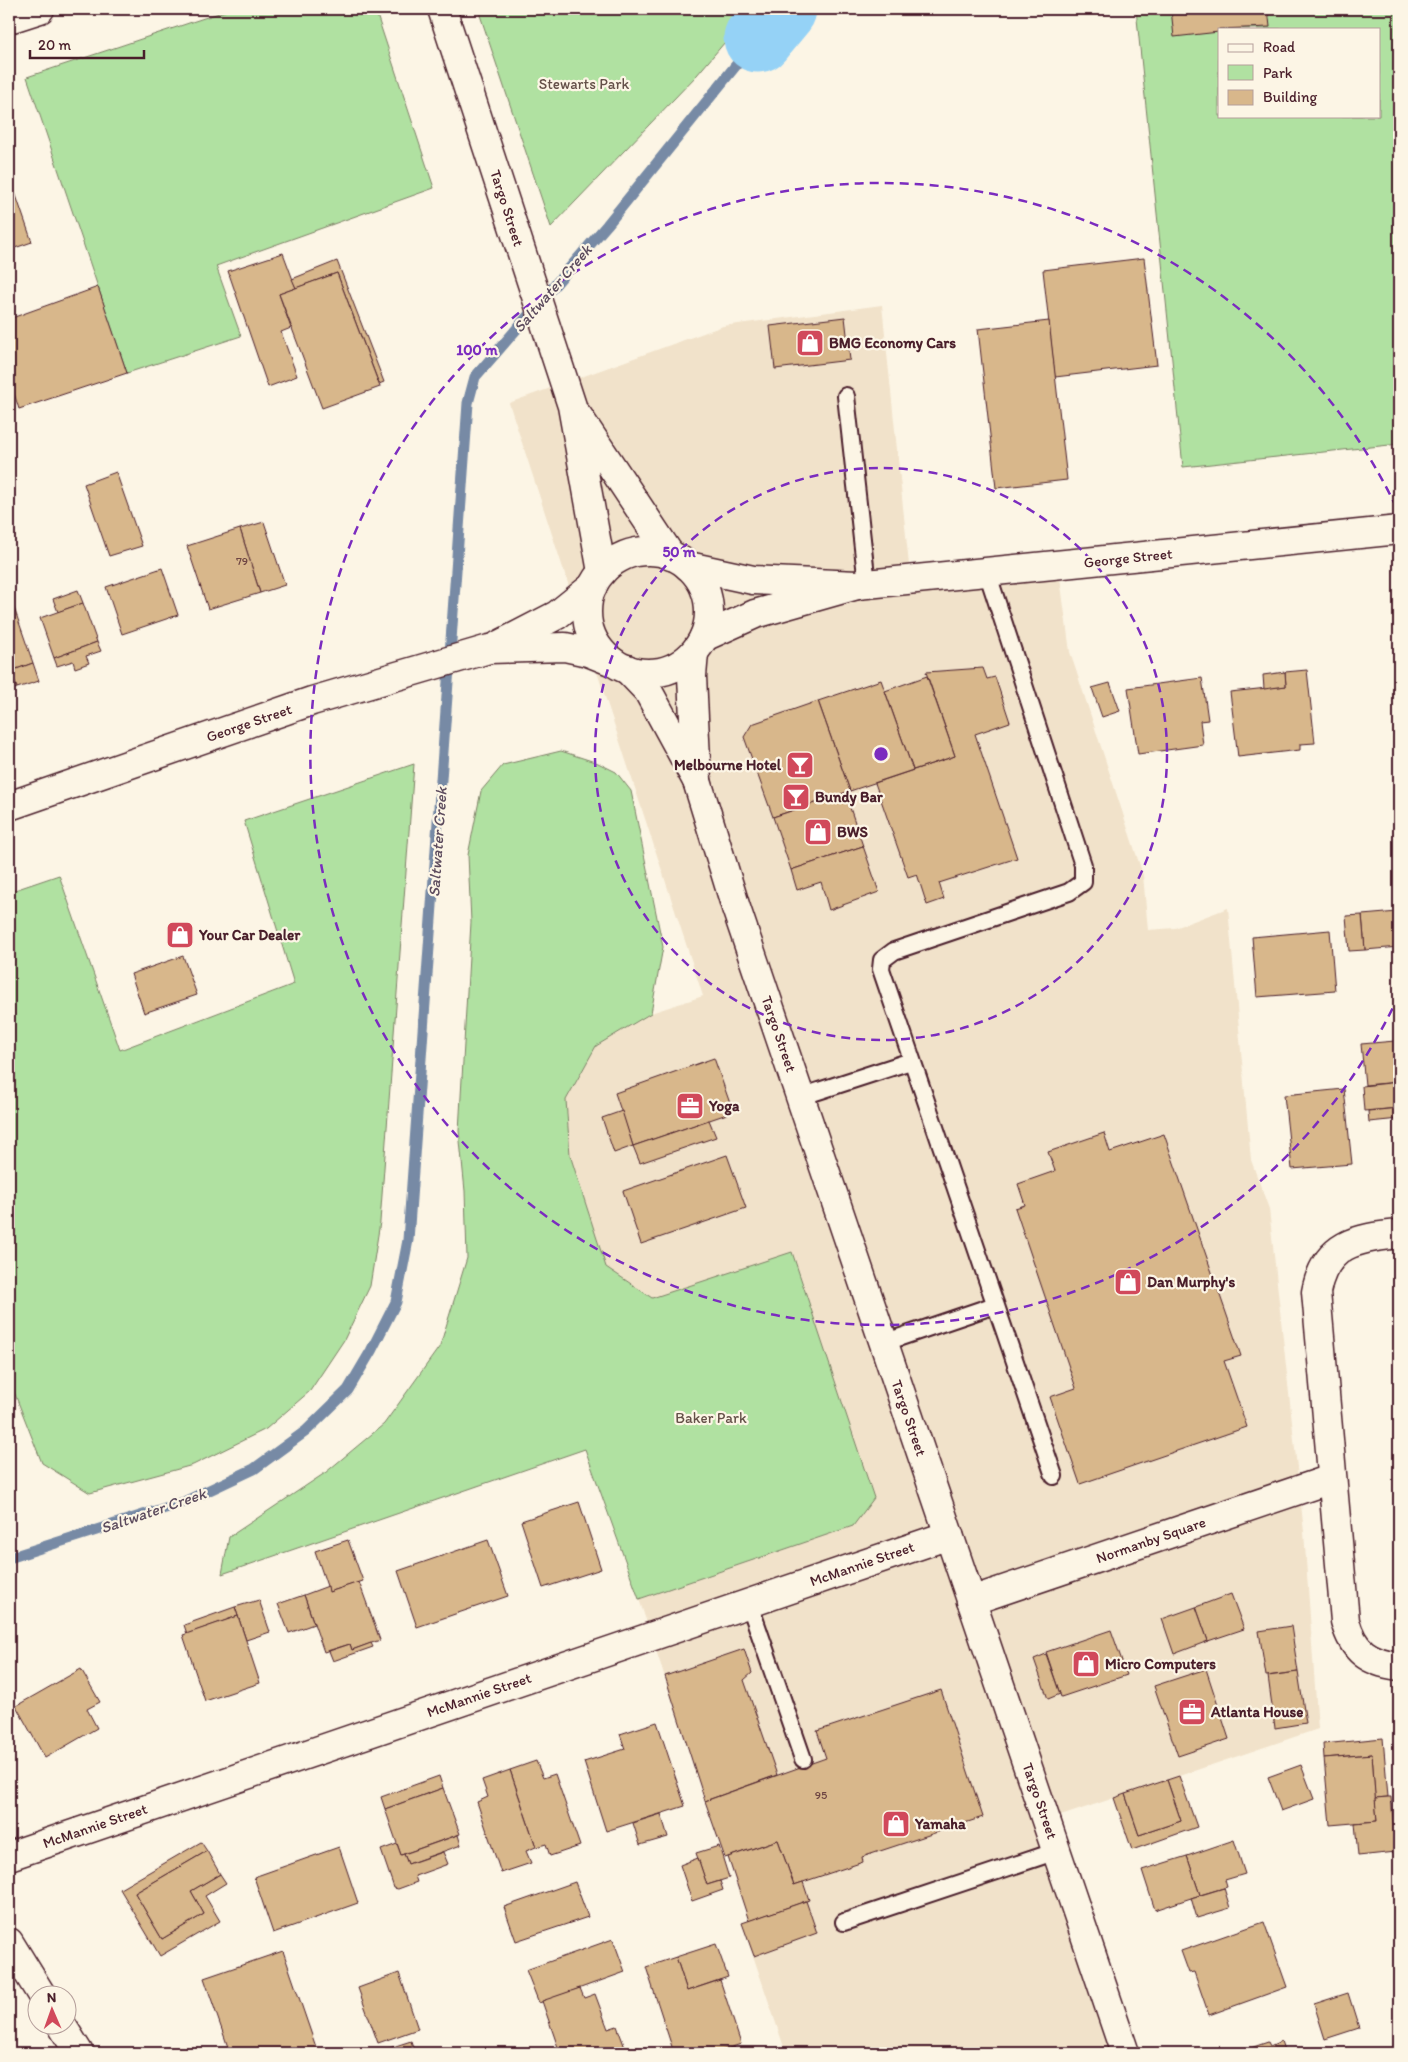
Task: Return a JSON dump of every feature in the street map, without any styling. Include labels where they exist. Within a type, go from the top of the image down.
[{"type":"street","points":[[9,19],[40,9]]},
{"type":"street","name":"Targo Street","points":[[442,9],[569,398],[598,579]]},
{"type":"street","name":"Targo Street","points":[[569,398],[679,561]]},
{"type":"street","name":"George Street","points":[[679,561],[753,580],[862,585],[1399,530]]},
{"type":"street","points":[[652,552],[679,561],[700,581],[708,599],[709,618],[699,645],[680,665],[662,671],[644,673],[620,666],[596,643],[587,619],[588,602],[598,579],[617,560],[634,553],[652,552]]},
{"type":"street","name":"George Street","points":[[9,806],[312,701],[491,648],[557,615],[598,579]]},
{"type":"street","name":"George Street","points":[[699,645],[755,614],[862,585]]},
{"type":"street","name":"Targo Street","points":[[697,781],[692,676],[699,645]]},
{"type":"street","name":"George Street","points":[[491,648],[565,647],[588,652],[620,666]]},
{"type":"street","name":"Targo Street","points":[[620,666],[648,691],[697,781],[736,908],[1125,2053]]},
{"type":"street","points":[[1399,1234],[1356,1241],[1340,1248],[1326,1262],[1319,1277],[1316,1292],[1345,1621],[1349,1636],[1359,1650],[1370,1659],[1399,1666]]},
{"type":"street","name":"Normanby Square","points":[[971,1601],[1331,1479]]},
{"type":"street","name":"McMannie Street","points":[[9,1856],[948,1535]]},
{"type":"street","points":[[14,1951],[35,1984]]},
{"type":"street","points":[[14,1951],[30,1984]]},
{"type":"street","points":[[54,2034],[63,2053]]},
{"type":"street","points":[[67,2034],[79,2053]]},
{"type":"lane","points":[[846,396],[862,585]]},
{"type":"lane","points":[[987,572],[1083,865],[1084,882],[1069,892],[894,951],[882,960],[882,976],[1054,1476]]},
{"type":"lane","points":[[800,1097],[911,1061]]},
{"type":"lane","points":[[884,1343],[995,1305]]},
{"type":"lane","points":[[749,1603],[803,1759]]},
{"type":"lane","points":[[844,1922],[1057,1851]]},
{"type":"shaded area","points":[[882,305],[911,584],[1059,570],[1070,652],[1143,875],[1148,930],[1175,928],[1228,908],[1251,1160],[1269,1209],[1304,1532],[1318,1729],[1049,1820],[1129,2053],[786,2053],[742,1923],[749,1920],[728,1858],[725,1858],[639,1599],[853,1526],[652,1298],[606,1267],[570,1155],[566,1100],[596,1046],[651,1013],[703,996],[509,403],[723,326]]},
{"type":"green space","points":[[231,9],[375,9],[434,188],[216,266],[241,336],[127,373],[27,77]]},
{"type":"green space","name":"Stewarts Park","points":[[478,9],[753,9],[697,75],[551,227]]},
{"type":"green space","points":[[1136,9],[1399,9],[1399,444],[1183,467]]},
{"type":"green space","name":"Baker Park","points":[[561,751],[598,763],[616,772],[631,791],[663,947],[651,1013],[596,1046],[566,1100],[570,1155],[606,1267],[652,1298],[792,1252],[874,1498],[853,1526],[639,1599],[585,1449],[222,1574],[229,1537],[325,1473],[384,1424],[440,1346],[467,1258],[465,1191],[459,1131],[471,922],[468,855],[481,791],[503,765]]},
{"type":"green space","points":[[414,764],[380,1222],[370,1286],[344,1340],[310,1391],[266,1429],[193,1465],[90,1493],[42,1463],[9,1379],[9,892],[59,875],[120,1050],[294,984],[244,821]]},
{"type":"building","points":[[1171,9],[1268,9],[1270,27],[1218,28],[1218,32],[1174,37]]},
{"type":"building","points":[[9,175],[32,242],[9,250]]},
{"type":"building","points":[[283,253],[296,288],[279,294],[291,328],[281,332],[297,376],[268,387],[228,271]]},
{"type":"building","points":[[1144,258],[1157,365],[1055,377],[1043,270]]},
{"type":"building","points":[[337,261],[384,382],[379,384],[337,273],[296,288],[292,279]]},
{"type":"building","points":[[337,273],[380,387],[322,408],[279,294]]},
{"type":"building","points":[[98,287],[127,373],[19,409],[9,378],[9,319]]},
{"type":"building","name":"BMG Economy Cars","points":[[845,317],[850,360],[775,369],[770,326]]},
{"type":"building","points":[[1049,321],[1067,480],[996,488],[978,329]]},
{"type":"building","points":[[116,472],[142,546],[109,556],[84,484]]},
{"type":"building","points":[[264,522],[285,585],[260,593],[240,529]]},
{"type":"building","points":[[240,529],[260,593],[208,609],[187,546]]},
{"type":"building","points":[[162,568],[178,615],[122,634],[106,587]]},
{"type":"building","points":[[78,590],[83,603],[58,612],[53,599]]},
{"type":"building","points":[[12,602],[33,663],[11,671],[17,688],[9,691],[9,603]]},
{"type":"building","points":[[83,603],[97,642],[54,658],[40,618]]},
{"type":"building","points":[[97,642],[101,651],[86,656],[89,663],[75,668],[73,661],[57,666],[54,658]]},
{"type":"building","points":[[33,663],[39,681],[17,688],[11,671]]},
{"type":"building","points":[[983,668],[987,679],[995,677],[1010,722],[975,734],[1017,858],[939,883],[944,899],[927,905],[917,874],[908,877],[875,783],[955,756],[926,672]]},
{"type":"building","points":[[1307,670],[1315,743],[1300,744],[1300,750],[1238,757],[1230,692],[1286,686],[1285,672]]},
{"type":"building","points":[[1285,672],[1286,686],[1264,689],[1263,675]]},
{"type":"building","points":[[927,676],[955,756],[913,770],[885,691]]},
{"type":"building","points":[[1202,678],[1208,720],[1200,721],[1203,745],[1138,754],[1128,688]]},
{"type":"building","points":[[881,680],[913,770],[850,791],[818,701]]},
{"type":"building","points":[[1110,683],[1120,711],[1102,717],[1092,688]]},
{"type":"building","points":[[818,701],[850,791],[773,817],[744,737],[752,724]]},
{"type":"building","name":"BWS","points":[[845,793],[863,846],[791,870],[773,817]]},
{"type":"building","points":[[863,846],[879,892],[829,910],[821,882],[797,890],[791,870]]},
{"type":"building","points":[[1398,912],[1399,947],[1365,950],[1362,915]]},
{"type":"building","points":[[1362,915],[1365,950],[1349,951],[1346,916]]},
{"type":"building","points":[[1330,930],[1335,991],[1257,997],[1252,937]]},
{"type":"building","points":[[183,956],[197,995],[144,1013],[131,974]]},
{"type":"building","points":[[1395,1041],[1399,1082],[1365,1085],[1361,1044]]},
{"type":"building","points":[[714,1058],[733,1112],[633,1146],[615,1093]]},
{"type":"building","points":[[1399,1082],[1399,1108],[1364,1111],[1362,1086]]},
{"type":"building","points":[[1344,1089],[1352,1164],[1292,1169],[1284,1095]]},
{"type":"building","points":[[1399,1108],[1399,1119],[1369,1122],[1368,1111]]},
{"type":"building","points":[[622,1111],[633,1146],[614,1153],[602,1118]]},
{"type":"building","points":[[709,1120],[716,1137],[640,1163],[633,1146]]},
{"type":"building","name":"Dan Murphy's","points":[[1104,1133],[1110,1152],[1164,1134],[1241,1356],[1224,1361],[1247,1427],[1080,1484],[1050,1397],[1076,1388],[1015,1208],[1025,1205],[1018,1184],[1055,1171],[1048,1152]]},
{"type":"building","points":[[727,1155],[746,1208],[641,1244],[623,1191]]},
{"type":"building","points":[[579,1502],[601,1569],[543,1588],[521,1521]]},
{"type":"building","points":[[348,1540],[363,1581],[329,1592],[315,1551]]},
{"type":"building","points":[[488,1540],[508,1596],[417,1627],[398,1571]]},
{"type":"building","points":[[359,1582],[380,1640],[352,1650],[350,1644],[324,1652],[304,1595],[328,1586],[329,1592]]},
{"type":"building","points":[[1231,1594],[1244,1629],[1208,1641],[1196,1607]]},
{"type":"building","points":[[304,1595],[314,1624],[289,1633],[278,1604]]},
{"type":"building","points":[[259,1600],[270,1632],[246,1640],[235,1607]]},
{"type":"building","points":[[235,1607],[238,1616],[187,1634],[184,1625]]},
{"type":"building","points":[[1196,1607],[1208,1641],[1174,1654],[1162,1619]]},
{"type":"building","points":[[238,1616],[260,1683],[205,1701],[183,1635]]},
{"type":"building","points":[[1291,1626],[1298,1672],[1266,1676],[1259,1631]]},
{"type":"building","name":"Micro Computers","points":[[1111,1630],[1127,1675],[1061,1697],[1046,1652]]},
{"type":"building","points":[[371,1643],[373,1647],[333,1661],[329,1651],[350,1644],[352,1650]]},
{"type":"building","points":[[744,1649],[752,1673],[744,1680],[777,1775],[705,1801],[665,1676]]},
{"type":"building","points":[[1046,1654],[1060,1694],[1048,1699],[1034,1659]]},
{"type":"building","points":[[81,1669],[100,1702],[87,1709],[97,1728],[45,1758],[16,1706]]},
{"type":"building","name":"Atlanta House","points":[[1206,1669],[1229,1739],[1178,1756],[1154,1686]]},
{"type":"building","points":[[1298,1672],[1306,1723],[1275,1728],[1268,1676]]},
{"type":"building","points":[[941,1690],[983,1817],[862,1857],[863,1862],[794,1885],[778,1840],[725,1858],[705,1801],[826,1758],[817,1731]]},
{"type":"building","points":[[657,1722],[685,1806],[606,1831],[584,1762],[625,1749],[620,1734]]},
{"type":"building","points":[[1383,1738],[1388,1797],[1375,1798],[1372,1754],[1324,1758],[1323,1744]]},
{"type":"building","points":[[1372,1754],[1377,1821],[1330,1825],[1324,1758]]},
{"type":"building","points":[[536,1761],[543,1778],[555,1774],[580,1846],[550,1856],[546,1844],[536,1847],[510,1770]]},
{"type":"building","points":[[1301,1765],[1314,1799],[1281,1811],[1268,1777]]},
{"type":"building","points":[[510,1770],[536,1847],[526,1851],[531,1863],[501,1873],[477,1802],[488,1797],[482,1780]]},
{"type":"building","points":[[439,1776],[443,1788],[385,1809],[381,1797]]},
{"type":"building","points":[[1179,1776],[1197,1827],[1132,1850],[1114,1798],[1125,1794],[1139,1835],[1181,1821],[1167,1780]]},
{"type":"building","points":[[1167,1780],[1181,1821],[1139,1835],[1125,1794]]},
{"type":"building","points":[[443,1788],[460,1834],[401,1855],[385,1809]]},
{"type":"building","points":[[1391,1797],[1396,1852],[1358,1856],[1355,1823],[1377,1821],[1375,1798]]},
{"type":"building","points":[[661,1814],[668,1837],[640,1845],[633,1823]]},
{"type":"building","points":[[458,1835],[461,1845],[408,1864],[404,1854]]},
{"type":"building","points":[[778,1840],[794,1885],[803,1882],[809,1900],[749,1921],[728,1857]]},
{"type":"building","points":[[1234,1840],[1245,1874],[1225,1880],[1227,1887],[1200,1895],[1187,1856]]},
{"type":"building","points":[[201,1842],[207,1851],[135,1893],[162,1939],[204,1914],[191,1891],[220,1874],[226,1883],[205,1896],[220,1921],[160,1956],[120,1889]]},
{"type":"building","points":[[397,1844],[401,1855],[404,1854],[408,1864],[443,1852],[448,1864],[415,1876],[417,1882],[398,1889],[394,1888],[381,1850]]},
{"type":"building","points":[[719,1846],[729,1878],[707,1885],[696,1853]]},
{"type":"building","points":[[339,1847],[358,1903],[273,1933],[254,1877]]},
{"type":"building","points":[[207,1851],[220,1874],[191,1891],[204,1914],[162,1939],[135,1893]]},
{"type":"building","points":[[1187,1856],[1200,1895],[1155,1910],[1142,1870]]},
{"type":"building","points":[[698,1858],[707,1885],[720,1881],[723,1890],[692,1901],[680,1865]]},
{"type":"building","points":[[575,1882],[588,1917],[516,1941],[504,1907]]},
{"type":"building","points":[[1224,1888],[1230,1908],[1197,1918],[1191,1898]]},
{"type":"building","points":[[806,1901],[817,1933],[754,1956],[742,1923]]},
{"type":"building","points":[[1264,1922],[1287,1987],[1209,2015],[1194,1972],[1189,1973],[1181,1951]]},
{"type":"building","points":[[613,1939],[625,1972],[539,2003],[526,1970]]},
{"type":"building","points":[[716,1944],[728,1977],[687,1991],[676,1957]]},
{"type":"building","points":[[283,1951],[317,2050],[308,2053],[230,2053],[204,1978]]},
{"type":"building","points":[[676,1957],[687,1991],[720,1980],[741,2044],[715,2053],[674,2053],[646,1967]]},
{"type":"building","points":[[399,1973],[418,2029],[378,2043],[358,1988]]},
{"type":"building","points":[[580,1988],[584,1998],[595,1994],[608,2029],[617,2026],[627,2053],[560,2053],[542,2001]]},
{"type":"building","points":[[1348,1993],[1359,2028],[1325,2039],[1314,2004]]},
{"type":"building","points":[[411,2041],[415,2053],[374,2053]]},
{"type":"building","points":[[1281,2041],[1285,2053],[1236,2053],[1268,2042],[1270,2046]]},
{"type":"building","points":[[734,2047],[736,2053],[715,2053]]},
{"type":"waterway","name":"Saltwater Creek","points":[[758,38],[782,9]]},
{"type":"waterway","name":"Saltwater Creek","points":[[9,1558],[184,1502],[254,1469],[306,1431],[348,1390],[371,1351],[396,1302],[408,1240],[468,403],[475,377],[607,225],[758,38]]},
{"type":"place","name":"BMG Economy Cars","points":[[810,343]]},
{"type":"place","name":"Melbourne Hotel","points":[[800,765]]},
{"type":"place","name":"Bundy Bar","points":[[796,797]]},
{"type":"place","name":"BWS","points":[[818,832]]},
{"type":"place","name":"Your Car Dealer","points":[[180,935]]},
{"type":"place","name":"Yoga","points":[[690,1106]]},
{"type":"place","name":"Dan Murphy's","points":[[1128,1282]]},
{"type":"place","name":"Micro Computers","points":[[1086,1664]]},
{"type":"place","name":"Atlanta House","points":[[1192,1712]]},
{"type":"place","name":"Yamaha","points":[[896,1824]]}]
